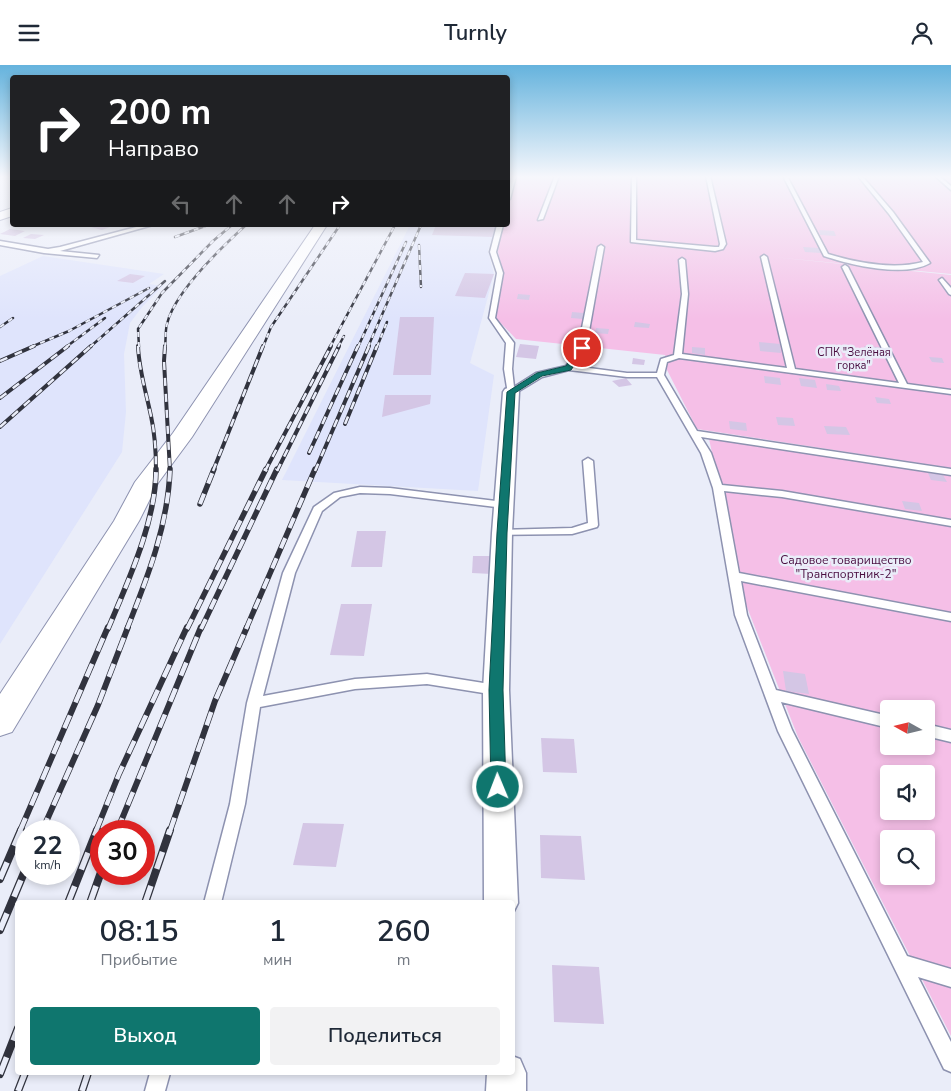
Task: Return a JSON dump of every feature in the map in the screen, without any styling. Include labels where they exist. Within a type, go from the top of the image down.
[{"type":"main road","points":[[0,722],[126,521],[147,482],[181,437],[320,227]]},
{"type":"street","points":[[501,900],[496,690],[502,533],[511,392]]},
{"type":"street","points":[[506,1075],[506,1091]]},
{"type":"lane","points":[[633,224],[633,241],[715,249],[722,248],[723,244],[719,224]]},
{"type":"lane","points":[[810,224],[826,255],[841,261],[882,266],[918,266],[927,263],[899,224]]},
{"type":"lane","points":[[44,251],[60,249],[142,227]]},
{"type":"lane","points":[[499,227],[493,252],[500,273],[492,318],[510,343],[508,369],[511,392],[539,375],[569,368],[627,375],[660,375]]},
{"type":"lane","points":[[0,243],[44,251],[97,256]]},
{"type":"lane","points":[[569,368],[582,348],[601,247]]},
{"type":"lane","points":[[764,257],[791,370]]},
{"type":"lane","points":[[678,356],[685,294],[682,260]]},
{"type":"lane","points":[[845,267],[905,387]]},
{"type":"lane","points":[[942,280],[951,293]]},
{"type":"lane","points":[[951,393],[678,356],[664,361],[660,375],[706,453],[718,488],[740,615],[785,731],[951,1062]]},
{"type":"lane","points":[[694,433],[951,472]]},
{"type":"lane","points":[[502,533],[572,531],[593,525],[588,461]]},
{"type":"lane","points":[[718,488],[782,494],[951,523]]},
{"type":"lane","points":[[213,900],[221,873],[247,755],[254,703],[289,573],[318,509],[337,495],[360,490],[390,491],[504,505]]},
{"type":"lane","points":[[734,576],[951,617]]},
{"type":"lane","points":[[254,703],[355,684],[427,679],[496,690]]},
{"type":"lane","points":[[770,694],[880,719]]},
{"type":"lane","points":[[935,732],[951,736]]},
{"type":"lane","points":[[901,963],[951,977]]},
{"type":"lane","points":[[155,1091],[159,1075]]},
{"type":"shaded area","points":[[409,227],[495,227],[488,251],[494,274],[470,363],[494,375],[478,491],[282,480]]},
{"type":"shaded area","points":[[43,256],[164,274],[149,284],[163,286],[142,307],[130,323],[124,354],[126,412],[122,452],[0,644],[0,276]]},
{"type":"green space","name":"СПК \"Зелёная горка\"","points":[[510,224],[951,224],[951,274],[773,257],[951,275],[951,468],[697,429],[667,370],[665,355],[516,339],[496,318],[503,272],[498,252],[501,227],[510,227]]},
{"type":"green space","name":"Садовое товарищество \"Транспортник-2\"","points":[[709,439],[951,476],[951,1036],[798,737],[745,602]]},
{"type":"building","points":[[91,227],[110,227],[102,230]]},
{"type":"building","points":[[435,227],[495,227],[492,237],[432,235]]},
{"type":"building","points":[[10,229],[25,231],[15,236],[0,234]]},
{"type":"building","points":[[819,230],[834,231],[836,236],[820,235]]},
{"type":"building","points":[[31,234],[44,235],[35,239],[23,238]]},
{"type":"building","points":[[803,247],[819,248],[821,253],[805,252]]},
{"type":"building","points":[[465,273],[494,274],[485,298],[455,296]]},
{"type":"building","points":[[130,274],[145,276],[133,283],[117,281]]},
{"type":"building","points":[[518,294],[530,295],[529,300],[517,299]]},
{"type":"building","points":[[572,312],[584,313],[583,319],[571,318]]},
{"type":"building","points":[[400,317],[434,317],[431,375],[393,375]]},
{"type":"building","points":[[635,322],[650,324],[649,328],[634,327]]},
{"type":"building","points":[[596,328],[609,329],[608,334],[595,333]]},
{"type":"building","points":[[759,342],[780,344],[781,353],[760,351]]},
{"type":"building","points":[[520,344],[539,346],[536,359],[516,357]]},
{"type":"building","points":[[864,346],[879,347],[882,353],[866,352]]},
{"type":"building","points":[[692,347],[705,348],[705,355],[692,353]]},
{"type":"building","points":[[929,357],[942,358],[944,363],[932,362]]},
{"type":"building","points":[[633,358],[645,360],[644,365],[632,364]]},
{"type":"building","points":[[764,376],[780,378],[781,385],[765,383]]},
{"type":"building","points":[[626,378],[632,385],[619,387],[612,381]]},
{"type":"building","points":[[799,378],[815,380],[817,388],[801,386]]},
{"type":"building","points":[[826,384],[839,386],[841,391],[827,390]]},
{"type":"building","points":[[385,395],[431,395],[430,404],[382,417]]},
{"type":"building","points":[[875,397],[889,399],[891,404],[877,403]]},
{"type":"building","points":[[776,417],[793,418],[795,426],[778,425]]},
{"type":"building","points":[[729,421],[746,423],[747,431],[730,429]]},
{"type":"building","points":[[824,426],[846,427],[850,435],[827,434]]},
{"type":"building","points":[[928,473],[943,475],[947,482],[931,480]]},
{"type":"building","points":[[902,501],[919,503],[922,511],[905,509]]},
{"type":"building","points":[[357,531],[386,531],[382,567],[351,567]]},
{"type":"building","points":[[473,556],[493,556],[492,574],[472,573]]},
{"type":"building","points":[[341,604],[372,604],[364,656],[330,655]]},
{"type":"building","points":[[783,671],[805,674],[809,694],[786,691]]},
{"type":"building","points":[[541,738],[574,739],[577,773],[543,772]]},
{"type":"building","points":[[303,823],[344,824],[336,867],[293,865]]},
{"type":"building","points":[[540,835],[581,836],[585,880],[541,878]]},
{"type":"building","points":[[552,965],[599,967],[604,1024],[554,1022]]},
{"type":"railway","points":[[175,237],[202,227]]},
{"type":"railway","points":[[139,347],[138,329],[162,293],[213,241],[230,227]]},
{"type":"railway","points":[[165,347],[167,324],[179,298],[200,271],[244,227]]},
{"type":"railway","points":[[263,347],[271,327],[339,227]]},
{"type":"railway","points":[[330,347],[394,227]]},
{"type":"railway","points":[[368,347],[420,227]]},
{"type":"railway","points":[[358,347],[406,242]]},
{"type":"railway","points":[[419,245],[421,287]]},
{"type":"railway","points":[[90,347],[165,281]]},
{"type":"railway","points":[[31,347],[69,331],[149,288]]},
{"type":"railway","points":[[0,327],[13,318]]},
{"type":"railway","points":[[66,347],[105,318]]},
{"type":"railway","points":[[377,347],[387,322]]},
{"type":"railway","points":[[338,347],[344,336]]},
{"type":"railway","points":[[0,361],[34,346]]},
{"type":"railway","points":[[0,398],[68,346]]},
{"type":"railway","points":[[0,427],[91,346]]},
{"type":"railway","points":[[138,346],[141,372],[151,416],[156,470]]},
{"type":"railway","points":[[165,346],[164,361],[170,470]]},
{"type":"railway","points":[[213,471],[263,346]]},
{"type":"railway","points":[[265,471],[331,346]]},
{"type":"railway","points":[[277,471],[339,346]]},
{"type":"railway","points":[[309,453],[358,346]]},
{"type":"railway","points":[[315,471],[369,346]]},
{"type":"railway","points":[[345,424],[377,346]]},
{"type":"railway","points":[[200,504],[214,469]]},
{"type":"railway","points":[[201,629],[277,469]]},
{"type":"railway","points":[[246,629],[315,469]]},
{"type":"railway","points":[[108,629],[140,551],[151,510],[156,470]]},
{"type":"railway","points":[[127,629],[156,551],[165,511],[170,470]]},
{"type":"railway","points":[[187,629],[265,471]]},
{"type":"railway","points":[[25,820],[108,627]]},
{"type":"railway","points":[[47,820],[98,705],[128,627]]},
{"type":"railway","points":[[100,820],[119,774],[187,627]]},
{"type":"railway","points":[[122,820],[201,627]]},
{"type":"railway","points":[[170,831],[215,701],[247,627]]},
{"type":"railway","points":[[146,900],[170,830]]},
{"type":"railway","points":[[0,879],[15,844]]},
{"type":"railway","points":[[69,900],[90,848]]},
{"type":"railway","points":[[0,930],[19,885]]},
{"type":"railway","points":[[91,900],[96,885]]},
{"type":"railway","points":[[0,1074],[15,1036]]},
{"type":"railway","points":[[18,1091],[24,1075]]},
{"type":"railway","points":[[82,1091],[87,1075]]},
{"type":"route","points":[[498,787],[496,690],[502,533],[511,392],[539,375],[569,368],[582,348]]}]
